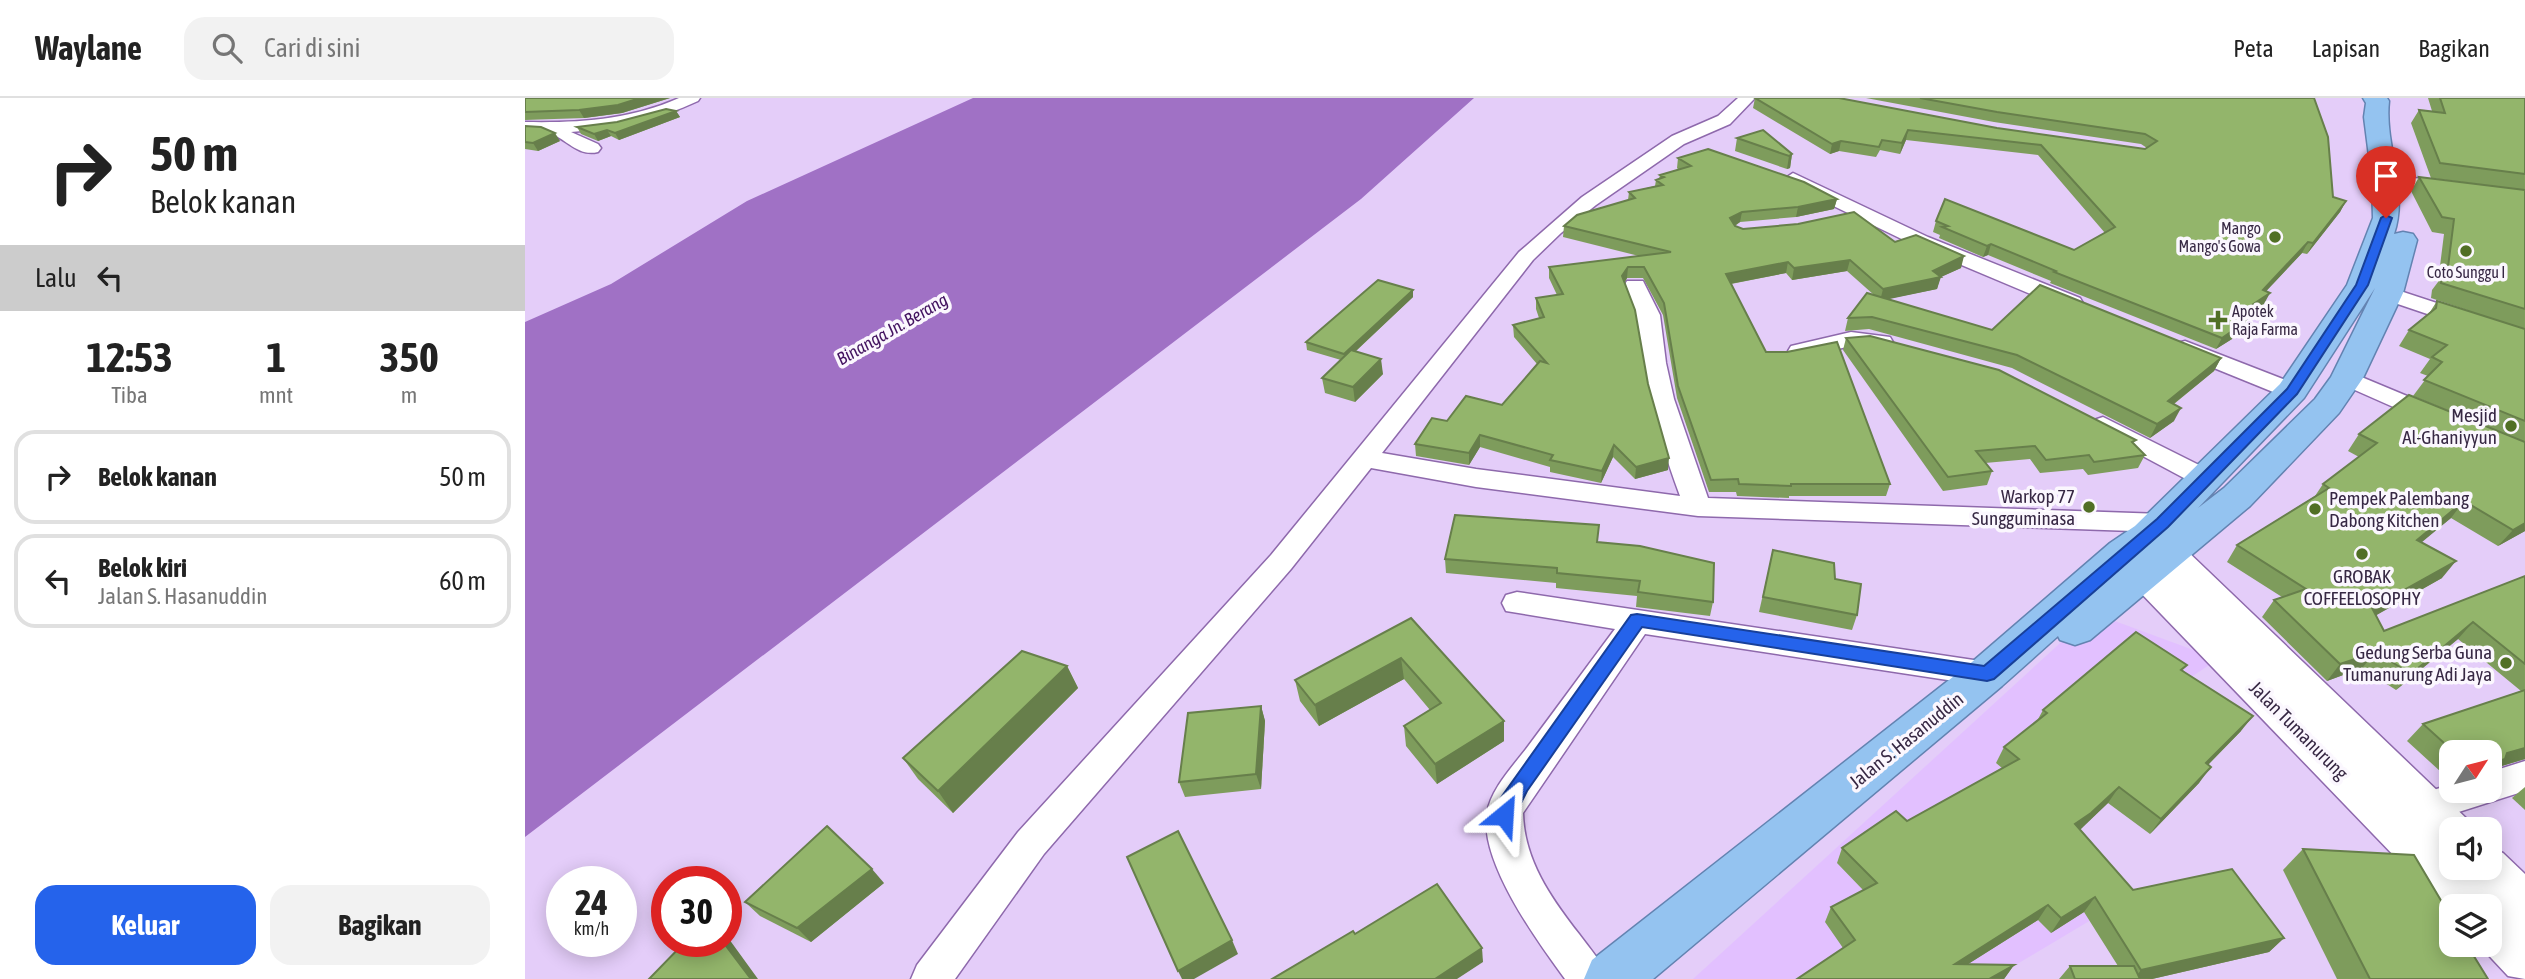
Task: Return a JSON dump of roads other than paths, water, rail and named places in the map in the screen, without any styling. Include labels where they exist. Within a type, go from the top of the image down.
[{"type":"highway","name":"Jalan S. Hasanuddin","points":[[1611,979],[1987,674],[2149,547],[2237,497],[2327,406],[2347,378],[2388,293],[2408,222],[2377,108]]},
{"type":"highway","name":"Jalan S. Hasanuddin","points":[[1652,979],[2149,547],[2206,479],[2292,391],[2362,285],[2386,218],[2385,180],[2377,108]]},
{"type":"street","points":[[525,127],[636,120],[692,98]]},
{"type":"street","points":[[931,979],[1031,844],[1281,562],[1526,256],[1589,201],[1678,140],[1724,120],[1747,98]]},
{"type":"street","points":[[551,126],[571,140],[592,148]]},
{"type":"street","points":[[1678,140],[1704,149]]},
{"type":"street","points":[[1768,170],[1810,186],[1944,251],[2086,308]]},
{"type":"street","points":[[2398,182],[2525,198]]},
{"type":"street","points":[[1832,219],[1865,212]]},
{"type":"street","points":[[1635,286],[1647,305],[1654,362],[1684,473],[1698,507]]},
{"type":"street","points":[[2388,293],[2525,340]]},
{"type":"street","points":[[2161,338],[2292,391]]},
{"type":"street","points":[[1784,354],[1851,339],[1868,339],[1909,349]]},
{"type":"street","points":[[2347,378],[2461,428]]},
{"type":"street","points":[[2084,415],[2206,479]]},
{"type":"street","points":[[1364,458],[1476,478],[1698,507],[2149,547]]},
{"type":"street","name":"Jalan Tumanurung","points":[[2149,547],[2438,821]]},
{"type":"street","name":"Jalan Tumanurung","points":[[2149,547],[2463,894]]},
{"type":"street","points":[[1517,603],[1987,674]]},
{"type":"street","points":[[1590,979],[1557,938],[1513,860],[1504,815],[1520,785],[1637,620]]},
{"type":"street","points":[[2503,783],[2525,776]]},
{"type":"street","points":[[2438,821],[2462,803]]},
{"type":"street","points":[[2499,880],[2525,905]]},
{"type":"street","points":[[2502,935],[2525,958]]},
{"type":"water","name":"Binanga Jn. Berang","points":[[973,98],[1474,98],[1361,199],[525,837],[525,322],[611,284],[747,201]]},
{"type":"place","name":"Mango Mango's Gowa","points":[[2275,237]]},
{"type":"place","name":"Coto Sunggu I","points":[[2466,251]]},
{"type":"place","name":"Apotek Raja Farma","points":[[2218,320]]},
{"type":"place","name":"Mesjid Al-Ghaniyyun","points":[[2511,426]]},
{"type":"place","name":"Warkop 77 Sungguminasa","points":[[2089,507]]},
{"type":"place","name":"Pempek Palembang Dabong Kitchen","points":[[2315,509]]},
{"type":"place","name":"GROBAK COFFEELOSOPHY","points":[[2362,554]]},
{"type":"place","name":"Gedung Serba Guna Tumanurung Adi Jaya","points":[[2506,663]]}]
